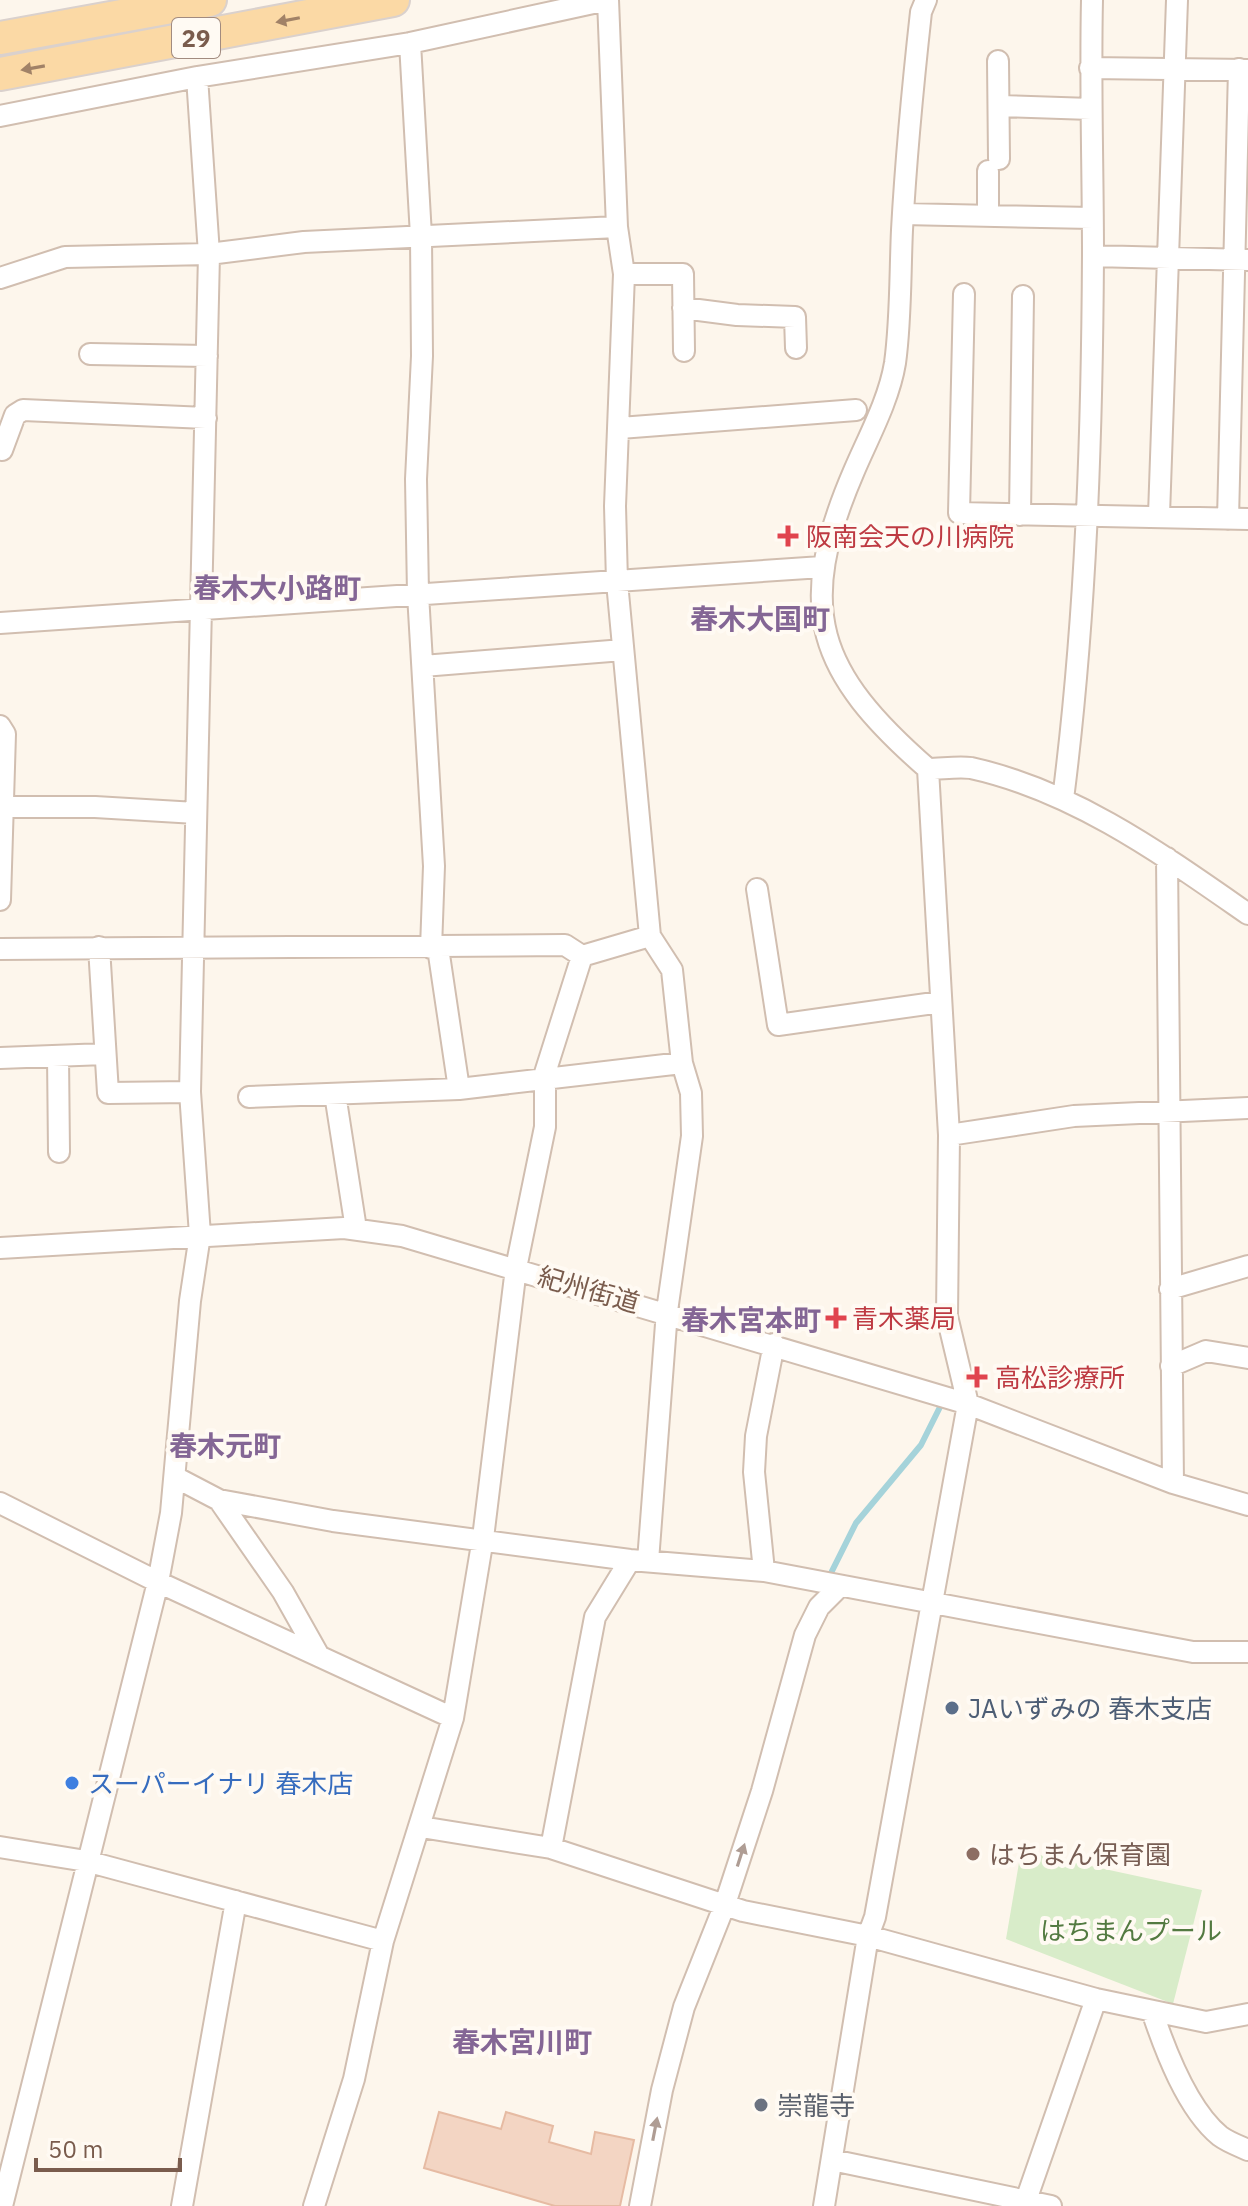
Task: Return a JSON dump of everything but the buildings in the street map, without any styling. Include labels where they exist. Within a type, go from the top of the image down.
[{"type":"main road","name":"29","points":[[0,38],[176,3],[210,0]]},
{"type":"main road","name":"29","points":[[0,74],[393,0]]},
{"type":"street","points":[[0,116],[197,77],[410,43],[607,0],[617,227],[624,274],[615,506],[617,582],[650,936],[672,970],[682,1063],[691,1093],[692,1136],[667,1311],[661,1423],[639,1560],[595,1617],[551,1848]]},
{"type":"street","points":[[926,0],[921,12],[908,128],[895,365],[881,409],[836,513],[822,567],[825,632],[857,701],[877,724],[928,769],[968,768],[1063,799],[1144,841],[1248,914]]},
{"type":"street","points":[[1063,799],[1077,692],[1085,517],[1093,256],[1092,0]]},
{"type":"street","points":[[1159,515],[1177,69],[1177,0]]},
{"type":"street","points":[[176,3],[183,40]]},
{"type":"street","points":[[410,43],[421,236],[422,356],[416,479],[418,594],[434,866],[434,948],[459,1089]]},
{"type":"street","points":[[988,216],[999,106],[998,61]]},
{"type":"street","points":[[964,294],[959,513],[1238,519],[1244,70],[1090,68]]},
{"type":"street","points":[[2,2206],[158,1582],[175,1477],[190,1301],[200,1235],[190,1092],[209,254],[197,77]]},
{"type":"street","points":[[999,106],[1091,109]]},
{"type":"street","points":[[903,214],[1092,218]]},
{"type":"street","points":[[0,278],[65,257],[209,254],[304,242],[617,227]]},
{"type":"street","points":[[1093,256],[1241,260]]},
{"type":"street","points":[[624,274],[683,274],[684,351]]},
{"type":"street","points":[[1020,515],[1023,296]]},
{"type":"street","points":[[683,308],[737,315],[795,317],[796,348]]},
{"type":"street","points":[[90,354],[207,356]]},
{"type":"street","points":[[2,450],[8,416],[23,410],[206,418]]},
{"type":"street","points":[[620,428],[856,410]]},
{"type":"street","points":[[0,623],[822,567]]},
{"type":"street","points":[[423,666],[623,650]]},
{"type":"street","points":[[0,726],[5,734],[0,900]]},
{"type":"street","points":[[824,2206],[868,1936],[875,1917],[905,1765],[930,1603],[968,1404],[947,1316],[949,1135],[928,769]]},
{"type":"street","points":[[3,807],[95,807],[196,813]]},
{"type":"street","points":[[1167,858],[1173,1483]]},
{"type":"street","points":[[757,889],[778,1025],[941,1002]]},
{"type":"street","points":[[0,949],[194,945],[434,948],[565,945],[582,956],[650,936]]},
{"type":"street","points":[[99,947],[108,1093],[190,1092]]},
{"type":"street","points":[[314,2206],[354,2079],[383,1941],[453,1718],[483,1538],[516,1268],[545,1127],[545,1080],[582,956]]},
{"type":"street","points":[[0,1058],[105,1054]]},
{"type":"street","points":[[58,1056],[59,1152]]},
{"type":"street","points":[[249,1097],[459,1089],[682,1063]]},
{"type":"street","points":[[335,1094],[356,1229]]},
{"type":"street","points":[[949,1135],[1074,1116],[1248,1108]]},
{"type":"street","name":"紀州街道","points":[[0,1248],[356,1229],[402,1236],[667,1311],[968,1404],[1173,1483],[1248,1505]]},
{"type":"street","points":[[1170,1289],[1248,1266]]},
{"type":"street","points":[[764,1571],[754,1472],[756,1436],[774,1344]]},
{"type":"street","points":[[1171,1366],[1206,1351],[1248,1358]]},
{"type":"street","points":[[175,1477],[219,1500],[333,1521],[639,1560],[764,1571],[1193,1652],[1248,1652]]},
{"type":"street","points":[[219,1500],[283,1592],[319,1656]]},
{"type":"street","points":[[0,1503],[158,1582],[453,1718]]},
{"type":"street","points":[[640,2206],[662,2090],[684,2007],[725,1904],[762,1791],[805,1635],[819,1607],[840,1586]]},
{"type":"street","points":[[421,1827],[551,1848],[743,1911],[868,1936],[1096,1999],[1206,2022],[1248,2014]]},
{"type":"street","points":[[0,1847],[86,1861],[383,1941]]},
{"type":"street","points":[[182,2206],[236,1901]]},
{"type":"street","points":[[1026,2202],[1096,1999]]},
{"type":"street","points":[[1152,2011],[1169,2062],[1192,2100],[1220,2136],[1248,2150]]},
{"type":"street","points":[[832,2160],[1051,2206]]},
{"type":"green space","name":"はちまんプール","points":[[1021,1851],[1202,1890],[1173,2004],[1006,1939]]},
{"type":"waterway","points":[[831,1573],[856,1523],[921,1445],[940,1407]]},
{"type":"place","name":"阪南会天の川病院","points":[[788,536]]},
{"type":"place","name":"青木薬局","points":[[836,1318]]},
{"type":"place","name":"高松診療所","points":[[977,1377]]},
{"type":"place","name":"JAいずみの 春木支店","points":[[952,1708]]},
{"type":"place","name":"スーパーイナリ 春木店","points":[[72,1783]]},
{"type":"place","name":"はちまん保育園","points":[[973,1854]]},
{"type":"place","name":"崇龍寺","points":[[761,2105]]},
{"type":"district","name":"春木大小路町","points":[[277,587]]},
{"type":"district","name":"春木大国町","points":[[760,618]]},
{"type":"district","name":"春木宮本町","points":[[751,1319]]},
{"type":"district","name":"春木元町","points":[[225,1445]]},
{"type":"district","name":"春木宮川町","points":[[522,2041]]}]
